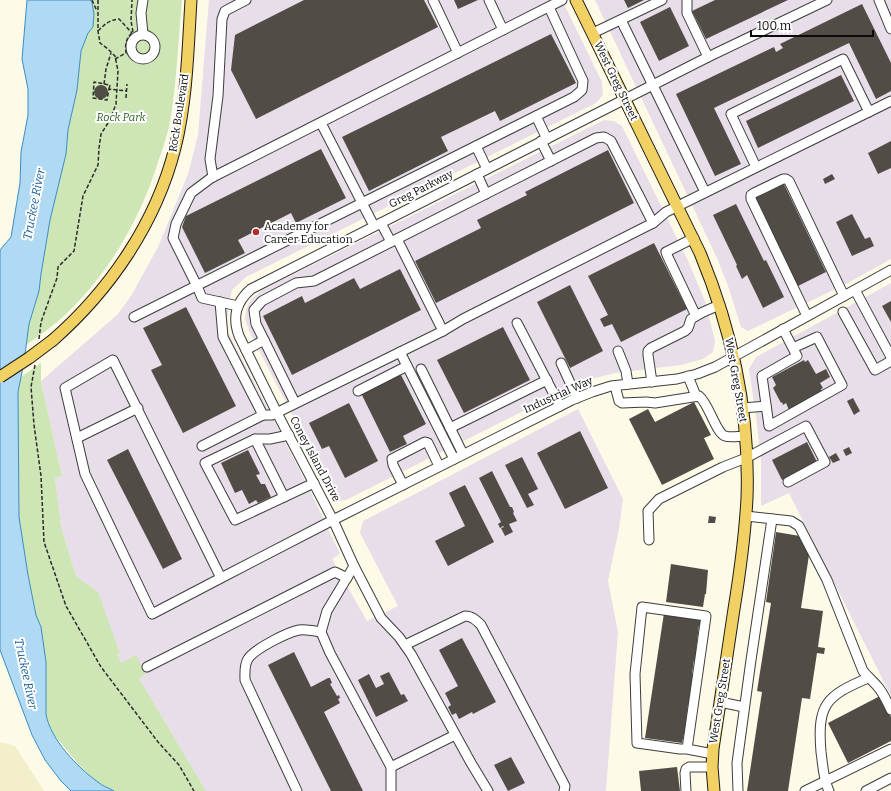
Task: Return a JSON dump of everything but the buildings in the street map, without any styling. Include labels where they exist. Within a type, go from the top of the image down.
[{"type":"main road","name":"Rock Boulevard","points":[[0,377],[29,358],[52,340],[81,313],[109,281],[136,241],[148,218],[161,190],[175,148],[187,66],[191,0]]},
{"type":"main road","name":"West Greg Street","points":[[576,0],[694,238],[720,305],[733,356],[745,436],[746,516],[741,564],[713,754],[712,767],[714,791]]},
{"type":"street","points":[[143,0],[141,13],[143,34]]},
{"type":"street","points":[[214,177],[210,159],[219,90],[222,18],[225,11],[246,0]]},
{"type":"street","points":[[433,0],[458,53]]},
{"type":"street","points":[[489,0],[503,30]]},
{"type":"street","points":[[237,308],[202,298],[173,238],[176,224],[191,193],[214,177],[562,0]]},
{"type":"street","points":[[593,33],[662,0]]},
{"type":"street","points":[[687,0],[687,13],[708,58]]},
{"type":"street","name":"Greg Parkway","points":[[237,308],[244,295],[251,289],[625,99],[827,0]]},
{"type":"street","points":[[879,0],[891,30]]},
{"type":"street","points":[[134,317],[574,97],[582,90],[583,81],[549,7]]},
{"type":"street","points":[[621,20],[705,192]]},
{"type":"street","points":[[756,167],[731,114],[836,62],[843,59],[869,112]]},
{"type":"street","points":[[202,446],[263,415],[272,415],[443,331],[463,319],[653,224],[666,212],[891,101]]},
{"type":"street","points":[[536,116],[551,161]]},
{"type":"street","points":[[321,123],[362,203],[377,225],[394,241],[443,331]]},
{"type":"street","points":[[295,403],[256,324],[254,310],[262,301],[296,283],[314,280],[596,138],[604,138],[611,141],[653,224]]},
{"type":"street","points":[[476,146],[487,169]]},
{"type":"street","points":[[477,174],[486,194]]},
{"type":"street","points":[[807,316],[751,199],[751,195],[754,193],[786,178],[844,296]]},
{"type":"street","points":[[694,238],[666,252],[666,255],[696,316]]},
{"type":"street","points":[[290,269],[296,283]]},
{"type":"street","name":"Industrial Way","points":[[77,438],[85,474],[152,614],[403,484],[577,398],[592,392],[615,386],[688,376],[715,367],[891,270]]},
{"type":"street","points":[[855,290],[891,357]]},
{"type":"street","points":[[220,302],[223,337],[263,415]]},
{"type":"street","points":[[652,382],[648,351],[651,348],[685,331],[688,328],[690,319],[720,305]]},
{"type":"street","name":"Coney Island Drive","points":[[237,308],[235,318],[236,328],[246,350],[333,520],[354,566],[381,618],[411,654],[455,735],[488,791]]},
{"type":"street","points":[[843,312],[875,370],[891,361]]},
{"type":"street","points":[[517,323],[560,406]]},
{"type":"street","points":[[783,329],[797,356],[762,376],[769,426],[842,385],[817,337],[793,348]]},
{"type":"street","points":[[246,350],[264,340]]},
{"type":"street","points":[[618,351],[626,371],[628,384]]},
{"type":"street","points":[[400,352],[454,459]]},
{"type":"street","points":[[138,408],[77,438],[65,388],[114,360],[138,408],[221,578]]},
{"type":"street","points":[[561,363],[577,398]]},
{"type":"street","points":[[358,391],[407,366]]},
{"type":"street","points":[[422,369],[463,454]]},
{"type":"street","points":[[688,376],[696,396]]},
{"type":"street","points":[[450,428],[547,380]]},
{"type":"street","points":[[615,386],[619,401],[622,403],[656,403],[699,396],[705,401],[720,433],[726,436],[745,436]]},
{"type":"street","points":[[742,408],[766,406]]},
{"type":"street","points":[[788,482],[825,462],[798,410]]},
{"type":"street","points":[[649,540],[648,511],[659,499],[723,467],[746,458],[806,426]]},
{"type":"street","points":[[289,436],[270,439],[254,439],[205,463],[235,520],[314,483]]},
{"type":"street","points":[[254,439],[284,497]]},
{"type":"street","points":[[403,484],[393,465],[392,459],[424,442],[428,443],[440,466]]},
{"type":"street","points":[[746,516],[791,520],[799,526],[827,580],[863,670],[868,678],[877,685],[882,692],[891,710]]},
{"type":"street","points":[[738,791],[737,763],[744,707],[772,519]]},
{"type":"street","points":[[354,566],[327,612],[321,632],[330,653],[391,767],[391,791]]},
{"type":"street","points":[[147,667],[335,572],[347,578]]},
{"type":"street","points":[[687,749],[706,616],[642,607],[635,674],[637,743],[680,750],[687,749],[713,754]]},
{"type":"street","points":[[405,646],[465,616],[470,616],[476,620],[481,625],[565,786],[564,791]]},
{"type":"street","points":[[297,791],[245,680],[244,669],[248,659],[260,648],[280,638],[300,630],[321,632]]},
{"type":"street","points":[[829,791],[824,782],[820,728],[822,711],[831,698],[850,686],[868,678]]},
{"type":"street","points":[[720,702],[744,707]]},
{"type":"street","points":[[391,767],[455,735]]},
{"type":"street","points":[[805,791],[891,749]]},
{"type":"street","points":[[686,791],[686,769],[689,767],[712,767]]},
{"type":"street","points":[[866,791],[891,778]]},
{"type":"path","points":[[92,0],[98,12]]},
{"type":"path","points":[[39,340],[41,322],[57,278],[58,267],[74,250],[84,196],[98,165],[101,134],[110,120],[116,104],[118,71],[115,59],[111,52],[100,43],[98,30],[98,0]]},
{"type":"path","points":[[115,59],[126,53],[126,41],[133,32],[131,21],[132,0]]},
{"type":"path","points":[[98,30],[106,23],[119,19],[132,33]]},
{"type":"path","points":[[104,84],[106,69],[111,52]]},
{"type":"path","points":[[94,82],[110,85],[109,89],[107,100],[93,98],[94,82]]},
{"type":"path","points":[[126,98],[127,84]]},
{"type":"path","points":[[109,89],[127,91]]},
{"type":"path","points":[[36,359],[31,387],[34,426],[41,476],[44,542],[66,606],[101,667],[158,742],[179,765],[194,791]]},
{"type":"shaded area","points":[[209,0],[562,0],[602,82],[603,95],[596,103],[246,277],[232,290],[227,319],[228,332],[310,490],[340,554],[332,559],[367,621],[398,606],[360,533],[363,521],[578,409],[623,499],[619,529],[608,581],[618,632],[606,791],[206,791],[139,678],[136,655],[121,664],[117,654],[120,653],[98,593],[76,576],[61,526],[55,478],[62,476],[41,381],[117,315],[131,296],[158,247],[188,174],[198,135]]},
{"type":"shaded area","points":[[595,0],[891,0],[891,259],[846,284],[748,331],[741,327],[717,258]]},
{"type":"shaded area","points":[[604,120],[614,121],[622,126],[689,263],[705,301],[715,341],[713,352],[703,359],[681,365],[615,373],[575,385],[346,500],[338,501],[250,333],[245,319],[246,310],[250,301],[262,290]]},
{"type":"shaded area","points":[[891,283],[891,696],[789,493],[761,506],[761,461],[749,369],[756,357]]},
{"type":"shaded area","points":[[0,742],[15,746],[44,791],[0,791]]},
{"type":"green space","name":"Rock Park","points":[[90,0],[182,0],[172,111],[169,127],[152,181],[122,243],[96,281],[65,315],[26,345],[29,324],[39,291],[50,220],[66,154],[68,130],[77,90],[81,51],[88,33],[93,27],[92,2]]},
{"type":"green space","points":[[41,363],[41,381],[62,476],[55,478],[61,526],[76,576],[98,592],[120,653],[117,654],[121,663],[136,655],[146,674],[139,678],[206,791],[114,791],[98,783],[80,766],[51,731],[46,714],[46,662],[28,575],[19,517],[18,392],[21,377]]},
{"type":"water","name":"Truckee River","points":[[27,0],[90,0],[92,2],[94,14],[93,27],[88,33],[81,51],[77,90],[68,130],[66,154],[50,220],[39,291],[29,324],[18,392],[19,517],[36,615],[41,627],[46,662],[46,714],[49,724],[59,743],[74,761],[90,776],[114,791],[71,791],[61,781],[45,760],[32,735],[0,650],[0,250],[11,237],[20,183],[21,152],[28,115],[28,89],[22,59]]},
{"type":"place","name":"Academy for Career Education","points":[[256,232]]}]
